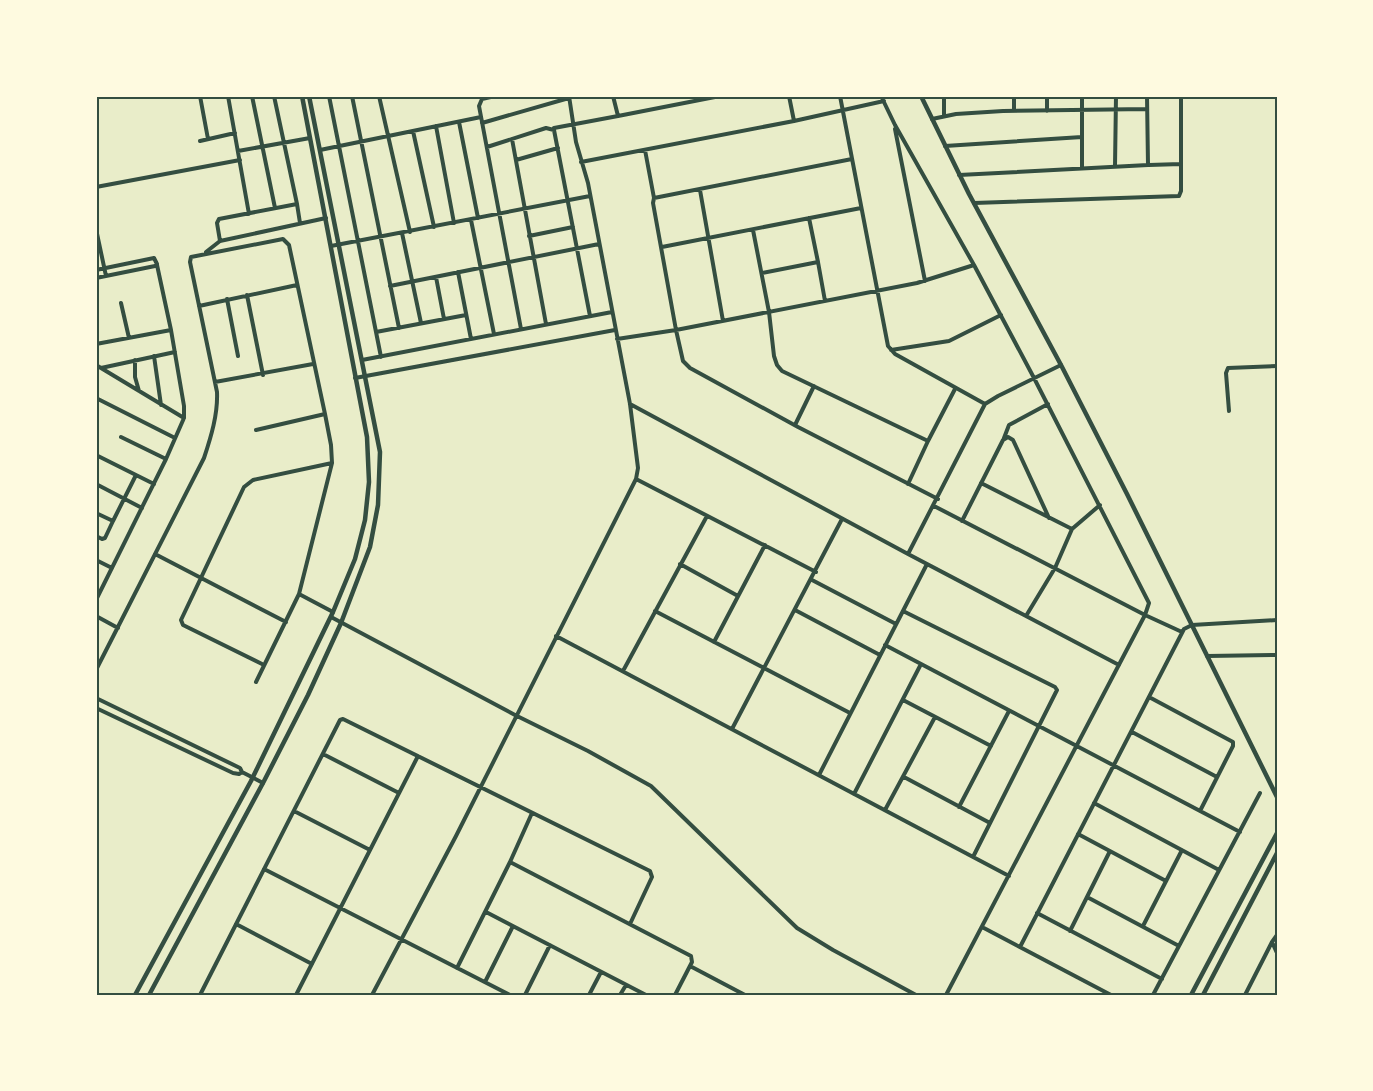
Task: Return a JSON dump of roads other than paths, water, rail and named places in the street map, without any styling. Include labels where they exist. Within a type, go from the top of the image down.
[{"type":"street","points":[[200,96],[208,139]]},
{"type":"street","points":[[228,96],[249,214]]},
{"type":"street","points":[[252,96],[275,208]]},
{"type":"street","points":[[273,96],[300,223]]},
{"type":"street","points":[[135,995],[252,778],[332,615],[355,559],[368,502],[367,437],[302,96]]},
{"type":"street","points":[[149,995],[308,695],[341,622],[370,547],[378,505],[380,452],[309,96]]},
{"type":"street","points":[[329,96],[381,357]]},
{"type":"street","points":[[352,96],[399,328]]},
{"type":"street","points":[[379,96],[410,232]]},
{"type":"street","points":[[495,96],[480,101],[479,106],[521,329]]},
{"type":"street","points":[[613,96],[618,116]]},
{"type":"street","points":[[487,147],[548,128],[720,96]]},
{"type":"street","points":[[789,96],[794,121]]},
{"type":"street","points":[[840,96],[886,342],[891,350],[955,389],[986,404]]},
{"type":"street","points":[[881,96],[1048,404],[1147,597],[1149,607],[946,995]]},
{"type":"street","points":[[921,96],[959,175],[1061,365],[1277,797]]},
{"type":"street","points":[[944,96],[944,116]]},
{"type":"street","points":[[1014,96],[1014,111]]},
{"type":"street","points":[[1047,96],[1047,111]]},
{"type":"street","points":[[1082,96],[1082,168]]},
{"type":"street","points":[[1115,166],[1116,96]]},
{"type":"street","points":[[1148,96],[1148,165]]},
{"type":"street","points":[[974,203],[1175,197],[1181,191],[1181,96]]},
{"type":"street","points":[[320,150],[436,126],[482,120],[569,97],[630,404],[638,468],[636,479],[372,995]]},
{"type":"street","points":[[581,162],[843,112],[884,101]]},
{"type":"street","points":[[932,119],[944,116],[1014,111],[1147,109]]},
{"type":"street","points":[[459,122],[478,218]]},
{"type":"street","points":[[895,125],[925,281]]},
{"type":"street","points":[[436,126],[454,223]]},
{"type":"street","points":[[553,128],[590,316]]},
{"type":"street","points":[[413,131],[434,227]]},
{"type":"street","points":[[200,141],[234,133]]},
{"type":"street","points":[[945,146],[1082,137]]},
{"type":"street","points":[[238,151],[310,138]]},
{"type":"street","points":[[512,139],[546,324]]},
{"type":"street","points":[[516,160],[558,148]]},
{"type":"street","points":[[645,150],[676,330],[683,361],[687,366],[938,499]]},
{"type":"street","points":[[654,198],[852,159]]},
{"type":"street","points":[[96,187],[240,160]]},
{"type":"street","points":[[959,175],[1181,164]]},
{"type":"street","points":[[700,190],[723,321]]},
{"type":"street","points":[[331,246],[590,196]]},
{"type":"street","points":[[220,241],[218,220],[297,204]]},
{"type":"street","points":[[662,247],[861,208]]},
{"type":"street","points":[[205,252],[220,241],[326,218]]},
{"type":"street","points":[[809,218],[825,302]]},
{"type":"street","points":[[471,220],[494,334]]},
{"type":"street","points":[[529,236],[573,227]]},
{"type":"street","points":[[96,229],[106,276]]},
{"type":"street","points":[[753,230],[777,365],[786,373],[928,441]]},
{"type":"street","points":[[402,233],[421,324]]},
{"type":"street","points":[[96,670],[204,458],[217,405],[215,382],[190,259],[193,255],[205,252],[280,239],[285,240],[289,245],[325,414],[332,463],[299,594],[256,682]]},
{"type":"street","points":[[390,286],[599,244]]},
{"type":"street","points":[[96,270],[154,258],[157,261],[183,397],[184,418],[96,600]]},
{"type":"street","points":[[762,273],[818,262]]},
{"type":"street","points":[[617,339],[877,292],[925,281],[974,265]]},
{"type":"street","points":[[96,278],[157,266]]},
{"type":"street","points":[[458,272],[471,339]]},
{"type":"street","points":[[436,276],[444,319]]},
{"type":"street","points":[[199,306],[297,285]]},
{"type":"street","points":[[247,295],[263,375]]},
{"type":"street","points":[[227,299],[238,356]]},
{"type":"street","points":[[121,303],[129,338]]},
{"type":"street","points":[[362,360],[612,312]]},
{"type":"street","points":[[376,332],[466,315]]},
{"type":"street","points":[[891,350],[949,342],[1001,315]]},
{"type":"street","points":[[96,345],[171,330]]},
{"type":"street","points":[[355,378],[615,330]]},
{"type":"street","points":[[98,367],[175,352]]},
{"type":"street","points":[[154,356],[161,405]]},
{"type":"street","points":[[135,360],[135,377],[140,392]]},
{"type":"street","points":[[215,382],[314,364]]},
{"type":"street","points":[[908,554],[986,404],[1061,365]]},
{"type":"street","points":[[1229,411],[1226,372],[1228,368],[1277,366]]},
{"type":"street","points":[[98,367],[184,418]]},
{"type":"street","points":[[795,425],[814,386]]},
{"type":"street","points":[[908,484],[955,389]]},
{"type":"street","points":[[96,398],[175,438]]},
{"type":"street","points":[[630,404],[1119,665]]},
{"type":"street","points":[[962,521],[1009,425],[1048,404]]},
{"type":"street","points":[[256,430],[325,414]]},
{"type":"street","points":[[121,437],[166,459]]},
{"type":"street","points":[[1004,438],[1008,437],[1013,440],[1049,518]]},
{"type":"street","points":[[96,455],[154,484]]},
{"type":"street","points":[[264,665],[181,624],[184,613],[244,487],[253,480],[332,463]]},
{"type":"street","points":[[96,536],[104,539],[136,475]]},
{"type":"street","points":[[636,479],[816,572]]},
{"type":"street","points":[[981,483],[1072,529]]},
{"type":"street","points":[[96,484],[141,508]]},
{"type":"street","points":[[1026,616],[1055,568],[1072,529],[1100,505]]},
{"type":"street","points":[[934,506],[1182,632]]},
{"type":"street","points":[[96,513],[113,521]]},
{"type":"street","points":[[623,671],[706,516]]},
{"type":"street","points":[[732,729],[842,519]]},
{"type":"street","points":[[714,642],[765,545]]},
{"type":"street","points":[[156,554],[286,622]]},
{"type":"street","points":[[96,560],[112,568]]},
{"type":"street","points":[[680,564],[738,596]]},
{"type":"street","points":[[819,775],[927,564]]},
{"type":"street","points":[[811,580],[896,624]]},
{"type":"street","points":[[299,594],[341,622],[651,786],[797,928],[916,995]]},
{"type":"street","points":[[795,610],[880,655]]},
{"type":"street","points":[[655,611],[850,713]]},
{"type":"street","points":[[903,611],[1057,690],[974,857]]},
{"type":"street","points":[[96,616],[118,628]]},
{"type":"street","points":[[1020,947],[1182,632],[1192,625],[1277,620]]},
{"type":"street","points":[[556,636],[1009,876]]},
{"type":"street","points":[[885,645],[1240,832]]},
{"type":"street","points":[[1207,657],[1277,655]]},
{"type":"street","points":[[854,794],[921,664]]},
{"type":"street","points":[[1149,697],[1233,742],[1200,811]]},
{"type":"street","points":[[96,698],[240,768],[242,772],[263,783]]},
{"type":"street","points":[[903,700],[991,746]]},
{"type":"street","points":[[96,708],[233,773],[242,772]]},
{"type":"street","points":[[959,807],[1009,711]]},
{"type":"street","points":[[885,810],[935,717]]},
{"type":"street","points":[[200,995],[340,720],[343,719],[651,871],[652,877],[630,924]]},
{"type":"street","points":[[1132,732],[1216,777]]},
{"type":"street","points":[[323,754],[399,793]]},
{"type":"street","points":[[296,995],[418,756]]},
{"type":"street","points":[[904,777],[990,823]]},
{"type":"street","points":[[1153,995],[1260,793]]},
{"type":"street","points":[[1094,803],[1220,870]]},
{"type":"street","points":[[294,811],[370,850]]},
{"type":"street","points":[[457,968],[532,813]]},
{"type":"street","points":[[1191,995],[1277,833]]},
{"type":"street","points":[[1078,834],[1166,881]]},
{"type":"street","points":[[1143,926],[1182,850]]},
{"type":"street","points":[[1070,931],[1110,851]]},
{"type":"street","points":[[1203,995],[1277,853]]},
{"type":"street","points":[[510,862],[689,954],[692,958],[690,966],[675,995]]},
{"type":"street","points":[[264,869],[510,995]]},
{"type":"street","points":[[1088,897],[1179,946]]},
{"type":"street","points":[[486,912],[646,995]]},
{"type":"street","points":[[1037,913],[1162,979]]},
{"type":"street","points":[[236,924],[312,964]]},
{"type":"street","points":[[485,982],[513,926]]},
{"type":"street","points":[[982,927],[1111,995]]},
{"type":"street","points":[[1245,995],[1277,935]]},
{"type":"street","points":[[1272,942],[1277,953]]},
{"type":"street","points":[[525,995],[550,945]]},
{"type":"street","points":[[690,966],[745,995]]},
{"type":"street","points":[[589,995],[601,972]]},
{"type":"street","points":[[620,995],[626,985]]},
{"type":"street","points":[[732,995],[735,990]]}]
